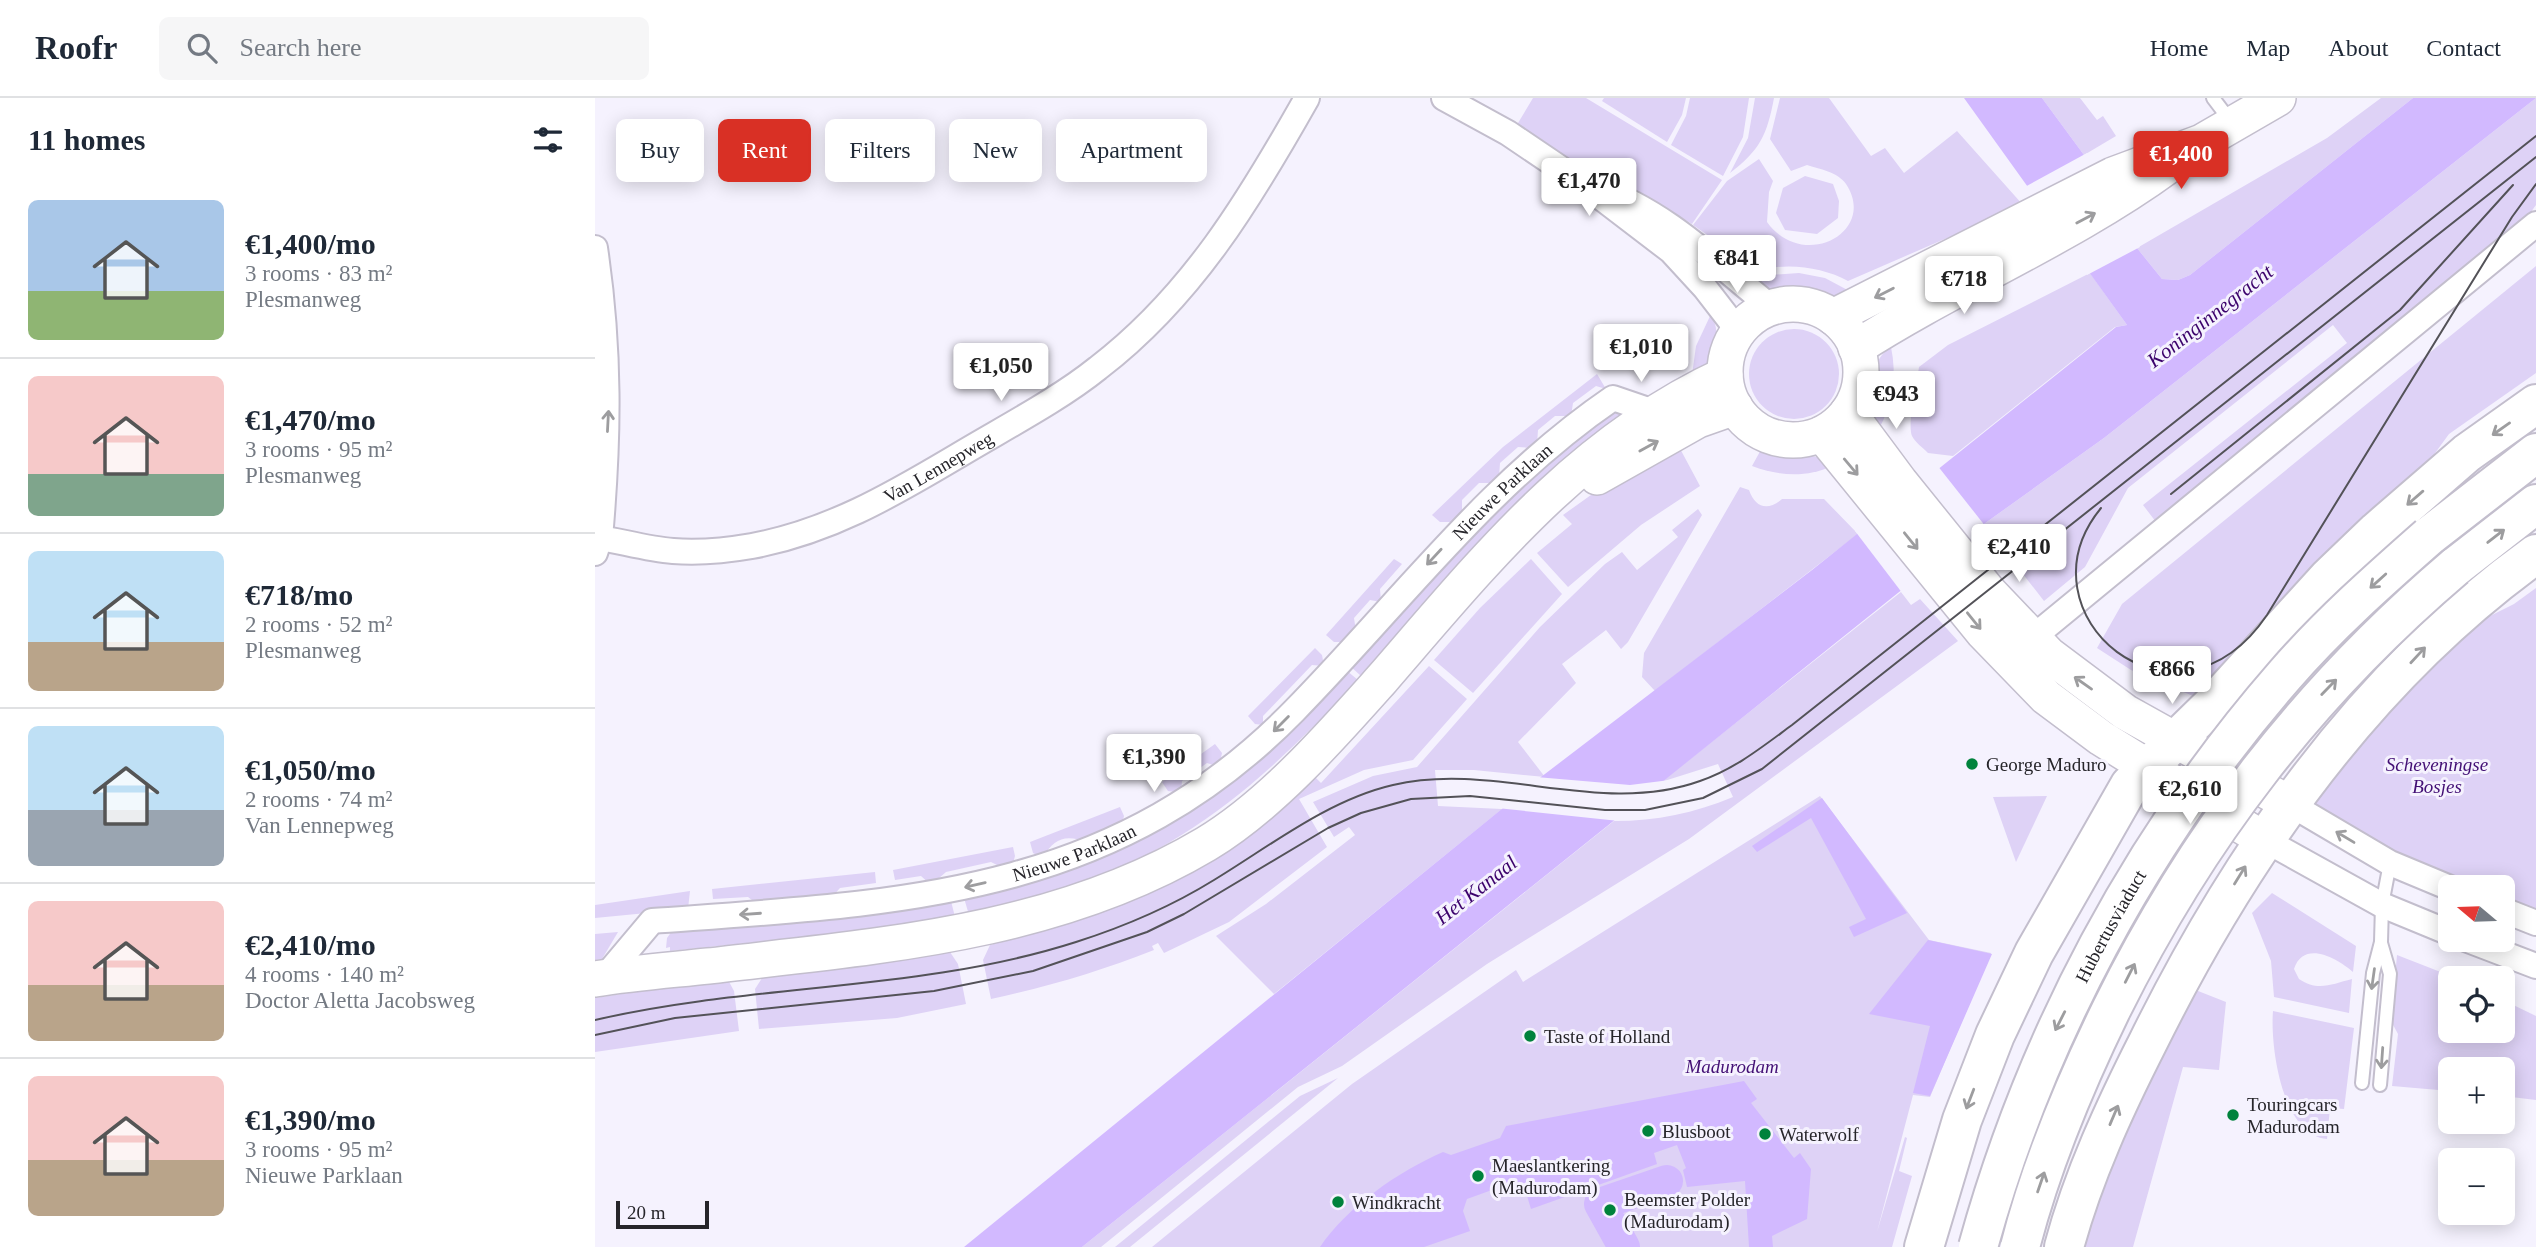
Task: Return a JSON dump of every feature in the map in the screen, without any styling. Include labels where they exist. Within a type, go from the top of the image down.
[{"type":"main road","points":[[1856,348],[2039,229],[2202,142],[2224,111],[2279,98]]},
{"type":"main road","points":[[1833,317],[2039,229]]},
{"type":"main road","points":[[1798,305],[1833,317],[1843,326],[1856,348],[1861,374],[1855,400],[1835,423],[1794,440],[1766,435],[1754,428],[1730,391],[1731,346],[1739,332],[1748,322],[1772,308],[1798,305]]},
{"type":"main road","name":"Nieuwe Parklaan","points":[[600,979],[889,945],[965,932],[1075,903],[1135,879],[1208,843],[1282,785],[1350,714],[1492,553],[1595,455],[1654,412],[1730,391]]},
{"type":"main road","name":"Nieuwe Parklaan","points":[[1492,553],[1610,467],[1698,420],[1730,391]]},
{"type":"main road","points":[[1924,1247],[1958,1133],[1990,1047],[2033,953],[2130,785],[2175,739],[2243,693],[2328,578],[2377,531],[2467,453],[2536,404]]},
{"type":"main road","points":[[1835,423],[2019,648],[2046,697],[2090,730],[2263,839]]},
{"type":"main road","name":"Hubertusviaduct","points":[[1978,1247],[2012,1134],[2050,1042],[2098,944],[2143,868],[2238,731],[2285,674],[2352,606],[2429,536],[2536,453]]},
{"type":"main road","name":"Hubertusviaduct","points":[[2020,1247],[2052,1149],[2085,1063],[2132,967],[2178,886],[2221,819],[2268,756],[2315,701],[2399,614],[2536,505]]},
{"type":"main road","points":[[2064,1247],[2092,1166],[2129,1079],[2177,984],[2263,839],[2290,804],[2313,752],[2495,583],[2536,554]]},
{"type":"main road","points":[[2019,648],[2068,672],[2125,712],[2290,804]]},
{"type":"street","name":"Van Lennepweg","points":[[597,543],[675,552],[750,546],[816,531],[882,501],[1032,410],[1097,369],[1153,320],[1214,249],[1250,198],[1307,98]]},
{"type":"street","points":[[1444,98],[1508,132],[1583,183],[1671,251],[1705,288],[1739,332]]},
{"type":"street","points":[[1583,183],[1631,200],[1682,236],[1772,308]]},
{"type":"street","points":[[2019,648],[2536,224]]},
{"type":"street","points":[[595,248],[605,321],[609,403],[597,543]]},
{"type":"street","name":"Nieuwe Parklaan","points":[[600,979],[652,921],[767,913],[955,890],[1068,860],[1129,833],[1195,795],[1269,736],[1487,501],[1578,422],[1613,398],[1654,412]]},
{"type":"street","points":[[2290,804],[2390,863],[2438,883]]},
{"type":"street","points":[[2263,839],[2382,905],[2438,928]]},
{"type":"street","points":[[2515,915],[2536,923]]},
{"type":"street","points":[[2499,952],[2536,966]]},
{"type":"lane","points":[[2243,693],[2313,752]]},
{"type":"lane","points":[[2362,1083],[2373,974],[2381,942],[2382,905],[2390,863]]},
{"type":"lane","points":[[2380,1085],[2390,974],[2381,942]]},
{"type":"green space","points":[[1533,98],[1586,98],[1722,180],[1692,224],[1667,209],[1584,182],[1512,133]]},
{"type":"green space","points":[[1604,98],[1686,98],[1682,115],[1667,142],[1602,101]]},
{"type":"green space","points":[[1690,98],[1749,98],[1743,137],[1723,176],[1671,145],[1686,116]]},
{"type":"green space","points":[[1755,98],[1774,98],[1765,132],[1749,157],[1730,173],[1748,138]]},
{"type":"green space","points":[[1780,98],[1829,98],[1871,156],[1885,148],[1904,173],[1957,131],[2023,205],[1848,281],[1827,272],[1804,267],[1780,267],[1759,271],[1693,225],[1727,181],[1759,159],[1773,181],[1769,192],[1767,222],[1782,237],[1799,244],[1816,245],[1832,240],[1845,230],[1852,217],[1853,201],[1843,180],[1807,165],[1791,171],[1770,139]]},
{"type":"green space","points":[[2042,98],[2080,98],[2097,120],[2103,116],[2116,136],[2084,155]]},
{"type":"green space","points":[[2381,98],[2413,98],[2190,275],[2178,280],[2162,279],[2137,248],[2327,138]]},
{"type":"green space","points":[[2536,98],[2536,205],[2522,224],[2156,522],[2143,505],[2347,343],[2333,325],[2128,488],[2085,567],[2044,601],[1984,524],[2104,438]]},
{"type":"green space","points":[[1805,176],[1833,184],[1839,201],[1838,218],[1817,234],[1785,230],[1776,213],[1783,188]]},
{"type":"green space","points":[[2536,266],[2536,373],[2449,434],[2378,531],[2205,701],[2131,670],[2097,648],[2122,604]]},
{"type":"green space","points":[[1799,273],[1825,278],[1855,294],[1829,301],[1778,293],[1754,281],[1769,275]]},
{"type":"green space","points":[[2090,273],[2127,325],[2115,327],[1953,456],[1928,453],[1917,443],[1912,436],[1911,423],[1919,367],[1948,345]]},
{"type":"green space","points":[[1711,314],[1716,331],[1716,350],[1708,365],[1692,375],[1696,346]]},
{"type":"green space","points":[[1794,329],[1811,332],[1826,342],[1836,357],[1839,374],[1836,391],[1826,406],[1811,416],[1794,419],[1777,416],[1762,406],[1752,391],[1749,374],[1752,357],[1762,342],[1777,332]]},
{"type":"green space","points":[[1891,347],[1894,368],[1892,389],[1888,409],[1879,429],[1875,428],[1873,418],[1872,384],[1877,362]]},
{"type":"green space","points":[[1597,374],[1606,389],[1596,386],[1573,403],[1571,416],[1555,416],[1538,430],[1537,444],[1531,448],[1518,447],[1500,463],[1499,477],[1494,483],[1479,483],[1462,500],[1462,514],[1454,522],[1440,522],[1432,515],[1503,447]]},
{"type":"green space","points":[[1613,413],[1625,415],[1361,676],[1350,666],[1515,488],[1603,417]]},
{"type":"green space","points":[[1677,443],[1700,486],[1641,525],[1568,587],[1537,553],[1572,524],[1563,515],[1598,490]]},
{"type":"green space","points":[[1763,446],[1821,458],[1832,466],[1792,474],[1752,466]]},
{"type":"green space","points":[[1740,487],[1749,490],[1762,506],[1777,503],[1782,499],[1824,499],[1858,534],[1655,691],[1642,677],[1644,653]]},
{"type":"green space","points":[[1698,509],[1702,515],[1628,642],[1621,649],[1606,630],[1562,664],[1576,683],[1518,742],[1545,777],[1474,770],[1435,770],[1438,806],[1502,809],[1274,994],[1216,936],[1266,904],[1355,835],[1349,827],[1334,837],[1313,802],[1373,776],[1417,767],[1540,627],[1605,564],[1622,552],[1637,570],[1678,537],[1672,530]]},
{"type":"green space","points":[[1394,559],[1402,564],[1380,589],[1381,602],[1370,600],[1354,618],[1356,631],[1346,642],[1334,642],[1326,635]]},
{"type":"green space","points":[[1531,559],[1562,594],[1473,693],[1434,660],[1480,608]]},
{"type":"green space","name":"Scheveningse Bosjes","points":[[2536,588],[2536,923],[2515,915],[2515,875],[2438,875],[2438,881],[2297,809],[2424,649],[2514,604]]},
{"type":"green space","points":[[1901,592],[1911,605],[1920,599],[1958,641],[1689,839],[1487,964],[1342,1066],[1298,1087],[1101,1247],[1082,1247],[1614,821],[1675,815],[1733,797],[1718,764],[1661,782]]},
{"type":"green space","points":[[1315,648],[1322,655],[1324,666],[1312,665],[1263,716],[1263,725],[1255,724],[1248,716]]},
{"type":"green space","points":[[1429,666],[1467,699],[1413,760],[1364,770],[1299,799],[1327,847],[1229,922],[1164,953],[1158,943],[1152,946],[1154,950],[1114,965],[991,999],[983,960],[990,945],[1084,918],[1141,896],[1312,774],[1321,783]]},
{"type":"green space","points":[[1346,670],[1358,680],[1325,714],[1261,775],[1228,803],[1193,827],[1116,870],[1033,899],[969,915],[964,898],[1068,869],[1166,825]]},
{"type":"green space","points":[[1215,744],[1222,753],[1219,767],[1207,763],[1182,781],[1181,793],[1168,791],[1162,782]]},
{"type":"green space","name":"Madurodam","points":[[1820,796],[1929,940],[1991,953],[1930,1097],[1913,1095],[1877,1232],[1905,1137],[1907,1138],[1899,1171],[1912,1176],[1892,1247],[1152,1247],[1352,1084],[1516,970],[1523,982]]},
{"type":"green space","points":[[2047,796],[2016,862],[1993,797]]},
{"type":"green space","points":[[1120,807],[1124,816],[1121,828],[1088,842],[1066,838],[1051,846],[1042,858],[1033,853],[1030,842]]},
{"type":"green space","points":[[1013,847],[1015,856],[1012,867],[1005,869],[991,862],[946,872],[931,885],[921,876],[895,880],[893,870]]},
{"type":"green space","points":[[875,872],[876,883],[840,888],[831,898],[757,904],[748,897],[713,899],[712,889]]},
{"type":"green space","points":[[690,891],[688,909],[595,918],[595,905]]},
{"type":"green space","points":[[2272,893],[2356,946],[2353,972],[2330,957],[2313,953],[2299,960],[2294,969],[2299,979],[2312,985],[2325,986],[2352,979],[2349,1013],[2274,997],[2271,961],[2252,913]]},
{"type":"green space","points":[[951,901],[955,917],[883,929],[670,951],[670,947],[666,948],[667,938],[672,931]]},
{"type":"green space","points":[[618,932],[602,959],[595,960],[595,934]]},
{"type":"green space","points":[[950,952],[958,964],[966,1004],[897,1018],[759,1029],[755,989],[764,975]]},
{"type":"green space","points":[[2397,955],[2438,971],[2438,1043],[2515,1043],[2515,1006],[2536,1016],[2536,1100],[2515,1097],[2515,1057],[2438,1057],[2438,1090],[2392,1086],[2398,1034],[2391,1021]]},
{"type":"green space","points":[[727,978],[734,991],[739,1031],[595,1052],[595,998]]},
{"type":"green space","points":[[2193,989],[2226,1002],[2219,1070],[2183,1067],[2133,1247],[2080,1247],[2106,1173]]},
{"type":"green space","points":[[2273,1011],[2354,1028],[2344,1109],[2330,1108],[2327,1139],[2312,1134],[2299,1123],[2289,1106],[2277,1066]]},
{"type":"green space","points":[[1338,1078],[1130,1247],[1115,1247],[1300,1096]]},
{"type":"water","points":[[1964,98],[2042,98],[2084,155],[2137,248],[2162,279],[2178,280],[2190,275],[2413,98],[2536,98],[2104,438],[1984,524],[1082,1247],[964,1247],[1541,777],[1812,570],[2116,327],[2127,325]]},
{"type":"water","points":[[1822,798],[1907,913],[1854,937],[1849,927],[1866,919],[1811,818],[1757,852],[1752,846]]},
{"type":"water","points":[[1928,940],[1992,954],[1930,1096],[1913,1093],[1930,1026],[1869,1014]]},
{"type":"water","points":[[1744,1081],[1757,1099],[1751,1103],[1794,1158],[1800,1153],[1811,1169],[1807,1219],[1772,1236],[1773,1247],[1749,1247],[1745,1181],[1687,1187],[1683,1170],[1686,1168],[1677,1145],[1654,1153],[1657,1164],[1531,1209],[1524,1186],[1514,1182],[1467,1199],[1463,1211],[1470,1231],[1424,1247],[1320,1247],[1359,1204],[1392,1180],[1443,1152],[1451,1155],[1500,1138],[1506,1126]]},
{"type":"pier","points":[[2087,153],[2140,247],[2087,275],[2023,188]]},
{"type":"pier","points":[[1937,465],[1986,527],[1903,594],[1855,531]]},
{"type":"pier","points":[[1536,777],[1630,785],[1670,780],[1619,821],[1497,808]]},
{"type":"waterway","points":[[1624,1247],[1600,1204],[1667,1181]]},
{"type":"tram line","points":[[595,1020],[715,999],[957,970],[1076,942],[1164,907],[1198,890],[1278,839],[1345,801],[1393,785],[1431,779],[1470,779],[1586,792],[1624,793],[1662,791],[1713,776],[1748,757],[1792,725],[2536,136]]},
{"type":"tram line","points":[[595,1035],[675,1018],[934,991],[1033,971],[1147,932],[1184,914],[1328,828],[1361,813],[1411,799],[1470,796],[1605,810],[1645,810],[1703,798],[1762,769],[2536,157]]},
{"type":"tram line","points":[[2101,508],[2079,549],[2077,588],[2091,624],[2117,652],[2151,668],[2190,670],[2230,654],[2267,615],[2512,217],[2536,184]]},
{"type":"tram line","points":[[2171,494],[2400,310],[2513,185]]},
{"type":"place","name":"George Maduro","points":[[1972,764]]},
{"type":"place","name":"Taste of Holland","points":[[1530,1036]]},
{"type":"place","name":"Touringcars Madurodam","points":[[2233,1115]]},
{"type":"place","name":"Blusboot","points":[[1648,1131]]},
{"type":"place","name":"Waterwolf","points":[[1765,1134]]},
{"type":"place","name":"Maeslantkering (Madurodam)","points":[[1478,1176]]},
{"type":"place","name":"Windkracht","points":[[1338,1202]]},
{"type":"place","name":"Beemster Polder (Madurodam)","points":[[1610,1210]]},
{"type":"water label","name":"Koninginnegracht","points":[[2210,316]]},
{"type":"water label","name":"Het Kanaal","points":[[1476,890]]}]
